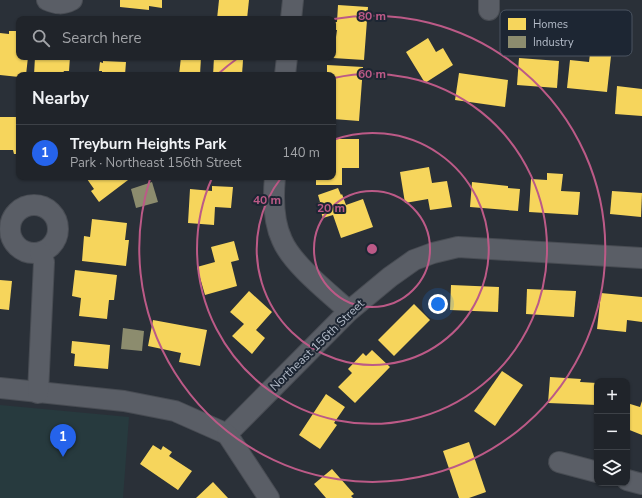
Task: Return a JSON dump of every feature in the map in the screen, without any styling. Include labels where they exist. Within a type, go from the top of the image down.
[{"type":"street","points":[[47,0],[58,4],[66,3],[72,0]]},
{"type":"street","points":[[291,16],[293,0]]},
{"type":"street","points":[[285,72],[287,60]]},
{"type":"street","points":[[275,180],[274,202],[276,221],[282,240],[294,259],[349,311]]},
{"type":"street","name":"Northeast 156th Street","points":[[227,434],[349,311],[414,260],[433,253],[458,247],[642,258]]},
{"type":"street","points":[[38,393],[44,262],[40,252]]},
{"type":"street","points":[[0,388],[124,402],[176,411],[227,434],[269,498]]},
{"type":"street","points":[[559,462],[594,471]]},
{"type":"street","points":[[630,481],[642,484]]},
{"type":"green space","points":[[0,405],[129,417],[123,498],[0,498]]},
{"type":"building: Homes","points":[[120,0],[162,0],[162,8],[149,6],[149,10],[120,7]]},
{"type":"building: Homes","points":[[219,0],[249,0],[247,16],[217,16]]},
{"type":"building: Homes","points":[[338,5],[368,7],[364,60],[336,58]]},
{"type":"building: Homes","points":[[9,31],[16,31],[16,60],[28,60],[26,72],[16,72],[16,77],[0,75],[0,33],[9,34]]},
{"type":"building: Homes","points":[[428,38],[436,52],[443,48],[453,65],[425,83],[406,52]]},
{"type":"building: Homes","points":[[590,56],[611,56],[607,92],[567,88],[570,60],[589,62]]},
{"type":"building: Homes","points":[[519,58],[559,61],[557,88],[517,85]]},
{"type":"building: Homes","points":[[35,60],[70,60],[69,71],[34,72]]},
{"type":"building: Homes","points":[[181,60],[201,60],[200,72],[179,72]]},
{"type":"building: Homes","points":[[214,60],[243,60],[242,72],[213,72]]},
{"type":"building: Homes","points":[[103,61],[126,62],[125,72],[99,71],[100,62],[103,63]]},
{"type":"building: Homes","points":[[327,65],[363,67],[359,121],[336,119],[336,72],[327,72]]},
{"type":"building: Homes","points":[[459,73],[508,80],[505,107],[455,100]]},
{"type":"building: Homes","points":[[617,86],[642,89],[642,116],[615,114]]},
{"type":"building: Homes","points":[[0,117],[16,117],[16,154],[14,154],[13,150],[0,150]]},
{"type":"building: Homes","points":[[336,139],[359,139],[359,168],[342,168],[342,185],[316,185],[316,180],[336,180]]},
{"type":"building: Homes","points":[[429,167],[432,183],[447,181],[452,207],[430,210],[428,199],[405,203],[400,172]]},
{"type":"building: Homes","points":[[547,173],[563,174],[561,191],[580,192],[578,215],[529,212],[531,179],[547,180]]},
{"type":"building: Homes","points":[[88,180],[128,180],[99,202],[91,191],[94,189]]},
{"type":"building: Homes","points":[[472,182],[508,186],[508,188],[520,189],[518,211],[470,207]]},
{"type":"building: Homes","points":[[212,186],[233,187],[231,208],[215,207],[214,225],[188,223],[190,189],[212,191]]},
{"type":"building: Homes","points":[[338,188],[346,205],[363,199],[373,227],[341,238],[333,215],[323,218],[318,203],[320,202],[318,195]]},
{"type":"building: Homes","points":[[612,191],[642,193],[641,217],[610,214]]},
{"type":"building: Homes","points":[[92,219],[127,223],[125,240],[129,240],[126,266],[82,261],[84,236],[90,237]]},
{"type":"building: Homes","points":[[234,241],[239,260],[231,262],[237,286],[205,295],[197,267],[215,262],[211,247]]},
{"type":"building: Homes","points":[[75,270],[117,275],[114,300],[109,300],[107,319],[79,316],[81,298],[72,296]]},
{"type":"building: Homes","points":[[0,280],[12,281],[9,310],[0,309]]},
{"type":"building: Homes","points":[[451,285],[499,287],[498,312],[450,310]]},
{"type":"building: Homes","points":[[527,289],[576,291],[574,317],[526,314]]},
{"type":"building: Homes","points":[[249,291],[272,312],[256,330],[265,338],[252,354],[232,336],[244,324],[230,312]]},
{"type":"building: Homes","points":[[601,293],[642,297],[642,322],[627,320],[626,332],[597,329]]},
{"type":"building: Homes","points":[[414,304],[430,320],[394,356],[378,340]]},
{"type":"building: Homes","points":[[153,320],[207,330],[200,366],[179,362],[181,353],[148,346]]},
{"type":"building: Homes","points":[[72,341],[110,345],[108,369],[74,366],[75,354],[71,353]]},
{"type":"building: Homes","points":[[372,350],[390,367],[355,403],[338,387],[352,373],[348,369],[363,353],[366,356]]},
{"type":"building: Homes","points":[[502,371],[523,385],[495,426],[474,411]]},
{"type":"building: Homes","points":[[550,377],[581,379],[580,382],[594,383],[594,405],[548,403]]},
{"type":"building: Homes","points":[[326,394],[345,407],[334,423],[337,425],[320,449],[299,435]]},
{"type":"building: Homes","points":[[642,401],[642,435],[630,430],[630,404],[640,407]]},
{"type":"building: Homes","points":[[469,442],[486,492],[469,498],[459,498],[443,451]]},
{"type":"building: Homes","points":[[153,445],[161,450],[163,446],[172,452],[169,456],[192,471],[178,490],[140,464]]},
{"type":"building: Homes","points":[[332,469],[354,494],[351,496],[353,498],[326,498],[314,484]]},
{"type":"building: Homes","points":[[213,482],[228,498],[196,498]]},
{"type":"building: Industry","points":[[152,182],[158,202],[136,208],[131,189]]},
{"type":"building: Industry","points":[[123,328],[144,331],[142,351],[121,349]]},
{"type":"place","name":"Treyburn Heights Park","points":[[63,457]]}]
